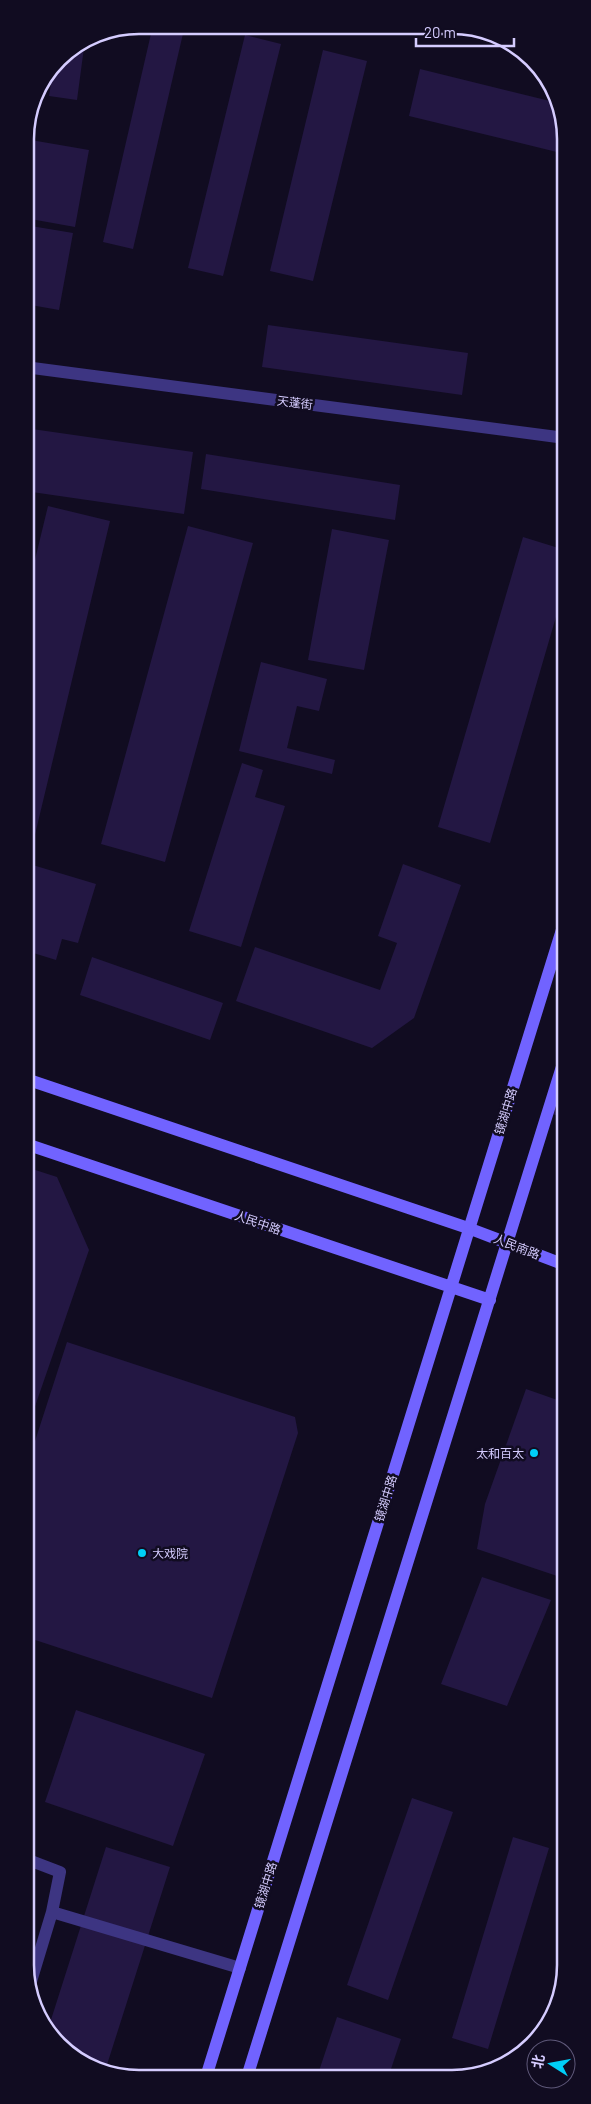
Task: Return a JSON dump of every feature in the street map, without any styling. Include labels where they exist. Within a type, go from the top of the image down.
[{"type":"main road","name":"镜湖中路","points":[[208,2070],[557,945]]},
{"type":"main road","points":[[34,1082],[468,1228]]},
{"type":"main road","points":[[248,2070],[557,1083]]},
{"type":"main road","name":"人民中路","points":[[34,1147],[490,1300]]},
{"type":"main road","name":"人民南路","points":[[468,1228],[557,1262]]},
{"type":"street","name":"天蓬街","points":[[34,368],[557,437]]},
{"type":"street","points":[[34,1861],[60,1872],[52,1912],[34,1965]]},
{"type":"street","points":[[52,1912],[240,1968]]},
{"type":"building","points":[[151,34],[183,34],[133,249],[103,242]]},
{"type":"building","points":[[245,35],[281,44],[223,276],[188,268]]},
{"type":"building","points":[[84,49],[77,100],[49,96],[52,79],[69,60]]},
{"type":"building","points":[[323,50],[367,61],[313,281],[270,271]]},
{"type":"building","points":[[420,69],[550,101],[556,125],[557,152],[409,116]]},
{"type":"building","points":[[34,141],[89,150],[75,227],[34,220]]},
{"type":"building","points":[[34,226],[73,233],[59,310],[34,306]]},
{"type":"building","points":[[268,325],[468,353],[462,395],[262,367]]},
{"type":"building","points":[[34,429],[193,452],[184,514],[34,492]]},
{"type":"building","points":[[206,454],[400,485],[395,520],[201,489]]},
{"type":"building","points":[[48,506],[110,521],[34,839],[34,564]]},
{"type":"building","points":[[188,526],[253,543],[165,862],[101,844]]},
{"type":"building","points":[[332,529],[389,540],[364,670],[308,660]]},
{"type":"building","points":[[523,537],[557,548],[557,613],[490,843],[438,827]]},
{"type":"building","points":[[261,662],[327,679],[319,711],[297,706],[287,748],[335,760],[332,774],[239,751]]},
{"type":"building","points":[[242,763],[263,770],[255,797],[285,806],[241,947],[189,931]]},
{"type":"building","points":[[403,864],[461,885],[414,1018],[372,1048],[236,1001],[255,947],[380,990],[397,943],[378,936]]},
{"type":"building","points":[[34,865],[96,884],[78,943],[62,939],[56,960],[34,953]]},
{"type":"building","points":[[92,957],[223,1003],[210,1040],[80,995]]},
{"type":"building","points":[[557,1090],[557,1116],[549,1113]]},
{"type":"building","points":[[34,1170],[57,1177],[89,1250],[34,1409]]},
{"type":"building","name":"大戏院","points":[[67,1342],[295,1417],[298,1433],[212,1698],[34,1640],[34,1444]]},
{"type":"building","name":"太和百太","points":[[526,1389],[557,1400],[557,1576],[477,1549],[485,1504]]},
{"type":"building","points":[[482,1577],[551,1600],[507,1706],[441,1684]]},
{"type":"building","points":[[76,1710],[205,1754],[173,1846],[45,1802]]},
{"type":"building","points":[[412,1798],[453,1812],[388,2000],[347,1985]]},
{"type":"building","points":[[513,1837],[549,1848],[488,2049],[452,2038]]},
{"type":"building","points":[[106,1847],[170,1867],[107,2065],[80,2053],[64,2040],[50,2022]]},
{"type":"building","points":[[337,2017],[401,2039],[391,2070],[319,2070]]},
{"type":"place","name":"太和百太","points":[[534,1453]]},
{"type":"place","name":"大戏院","points":[[142,1553]]}]
